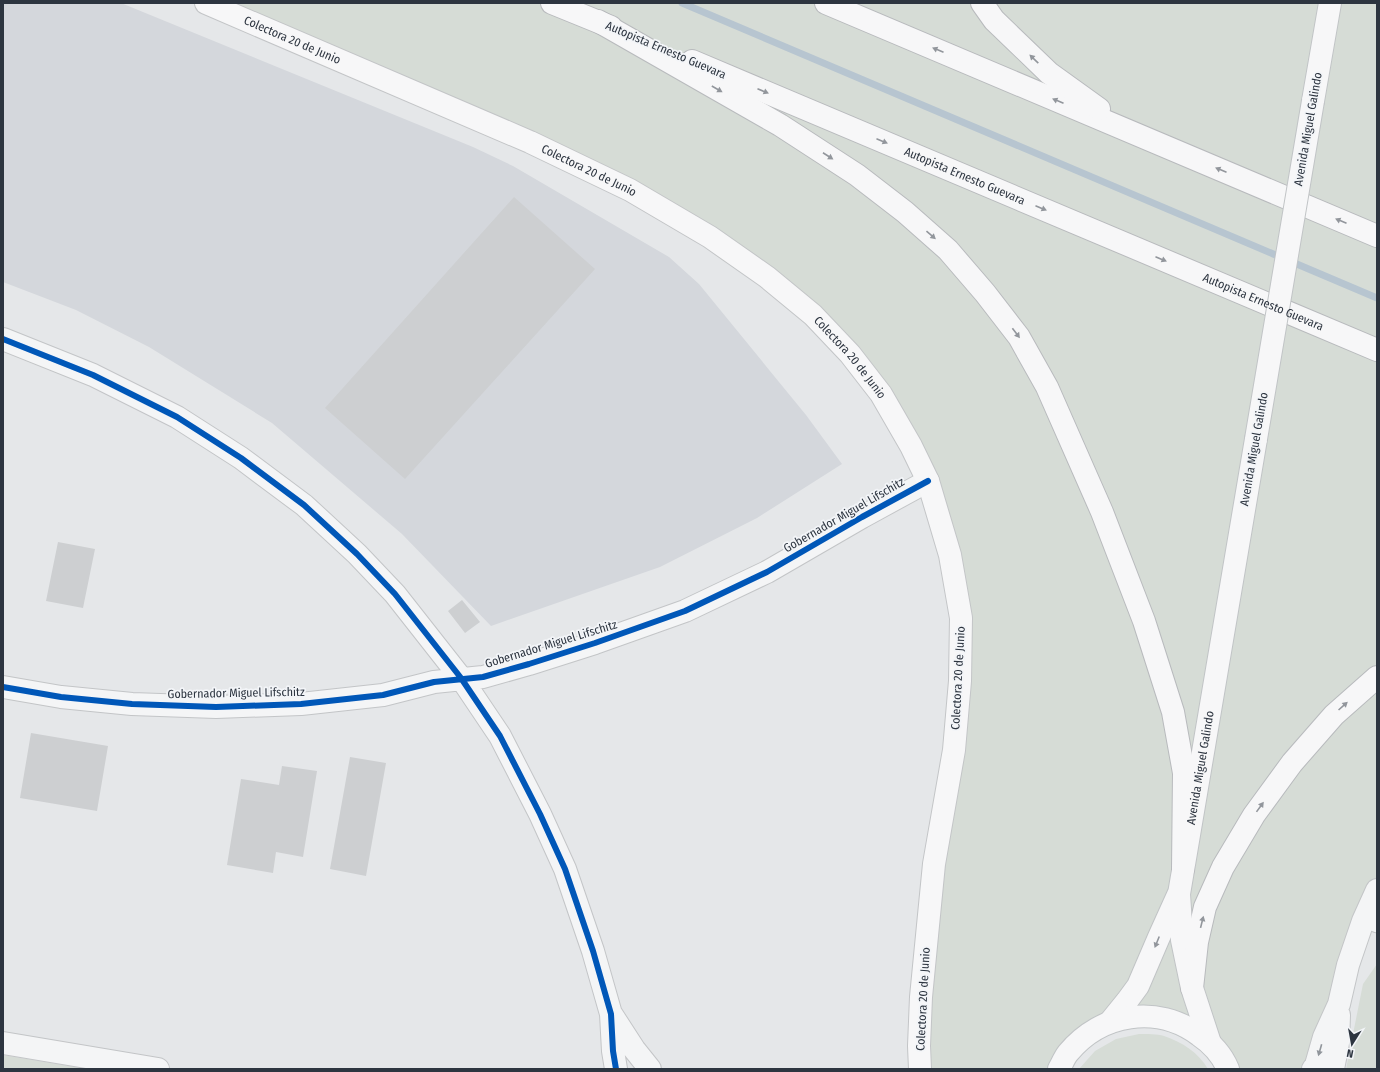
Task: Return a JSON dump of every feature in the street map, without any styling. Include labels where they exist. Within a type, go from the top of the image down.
[{"type":"main road","name":"Colectora 20 de Junio","points":[[206,3],[530,142],[630,190],[710,237],[768,277],[813,315],[850,354],[881,394],[912,446],[928,481],[950,555],[961,618],[960,681],[954,750],[934,864],[921,997],[919,1046],[920,1069]]},
{"type":"main road","name":"Autopista Ernesto Guevara","points":[[552,3],[598,21],[1377,350]]},
{"type":"main road","points":[[826,3],[1377,236]]},
{"type":"main road","points":[[982,3],[994,20],[1049,73],[1132,132]]},
{"type":"main road","name":"Avenida Miguel Galindo","points":[[1210,1043],[1192,988],[1182,940],[1179,894],[1330,3]]},
{"type":"main road","points":[[598,21],[780,125],[857,175],[905,212],[948,250],[985,293],[1019,337],[1047,387],[1102,512],[1144,621],[1173,712],[1184,773],[1183,869]]},
{"type":"main road","points":[[1192,988],[1197,942],[1205,906],[1223,867],[1254,815],[1292,763],[1334,715],[1377,677]]},
{"type":"main road","name":"Avenida Miguel Galindo","points":[[1110,1022],[1138,986],[1158,937],[1179,894]]},
{"type":"main road","points":[[1059,1069],[1067,1054],[1086,1035],[1110,1022],[1136,1016],[1163,1018],[1188,1027],[1210,1043],[1229,1067]]},
{"type":"street","points":[[3,339],[93,374],[177,417],[241,458],[304,505],[357,554],[395,594],[461,678],[500,736],[540,814],[565,869],[593,951],[611,1014],[613,1051],[616,1069]]},
{"type":"street","name":"Gobernador Miguel Lifschitz","points":[[3,687],[61,697],[132,704],[216,707],[301,704],[383,695],[434,682],[461,678],[483,677],[595,643],[685,611],[767,572],[928,481]]},
{"type":"street","points":[[1313,1069],[1316,1065],[1324,1037],[1339,1004],[1348,965],[1370,924],[1377,890]]},
{"type":"street","points":[[1333,1069],[1338,1043],[1339,1004]]},
{"type":"street","points":[[611,1014],[636,1059],[650,1069]]},
{"type":"street","points":[[3,1043],[158,1069]]},
{"type":"shaded area","points":[[3,3],[121,3],[473,147],[513,166],[669,257],[699,284],[806,415],[842,464],[757,518],[660,567],[491,626],[402,534],[272,423],[149,347],[76,310],[3,282]]},
{"type":"shaded area","points":[[206,3],[1377,3],[1377,890],[1313,1069],[1232,1069],[1188,1027],[1110,1022],[1059,1069],[920,1069],[960,681],[928,481],[850,354],[710,237]]},
{"type":"shaded area","points":[[1377,964],[1377,1069],[1346,1069],[1363,984]]},
{"type":"shaded area","points":[[1139,1034],[1161,1035],[1177,1041],[1195,1053],[1208,1069],[1079,1069],[1095,1051],[1116,1039]]},
{"type":"shaded area","points":[[3,1055],[87,1069],[3,1069]]},
{"type":"building","points":[[514,197],[595,269],[405,479],[325,408]]},
{"type":"building","points":[[58,542],[95,549],[83,608],[46,601]]},
{"type":"building","points":[[462,600],[480,622],[465,633],[448,611]]},
{"type":"building","points":[[31,733],[108,746],[97,811],[20,798]]},
{"type":"building","points":[[350,757],[386,763],[366,876],[330,869]]},
{"type":"building","points":[[282,766],[317,771],[303,857],[276,852],[273,873],[227,865],[241,779],[279,785]]},
{"type":"waterway","points":[[682,3],[1377,298]]},
{"type":"cycle path","points":[[3,339],[93,375],[177,417],[241,458],[304,505],[357,554],[395,594],[461,678],[500,736],[540,814],[565,869],[593,951],[611,1014],[613,1051],[616,1069]]},
{"type":"cycle path","points":[[3,687],[61,697],[132,704],[216,707],[301,704],[383,695],[434,682],[483,677],[595,643],[685,611],[767,572],[928,481]]}]
